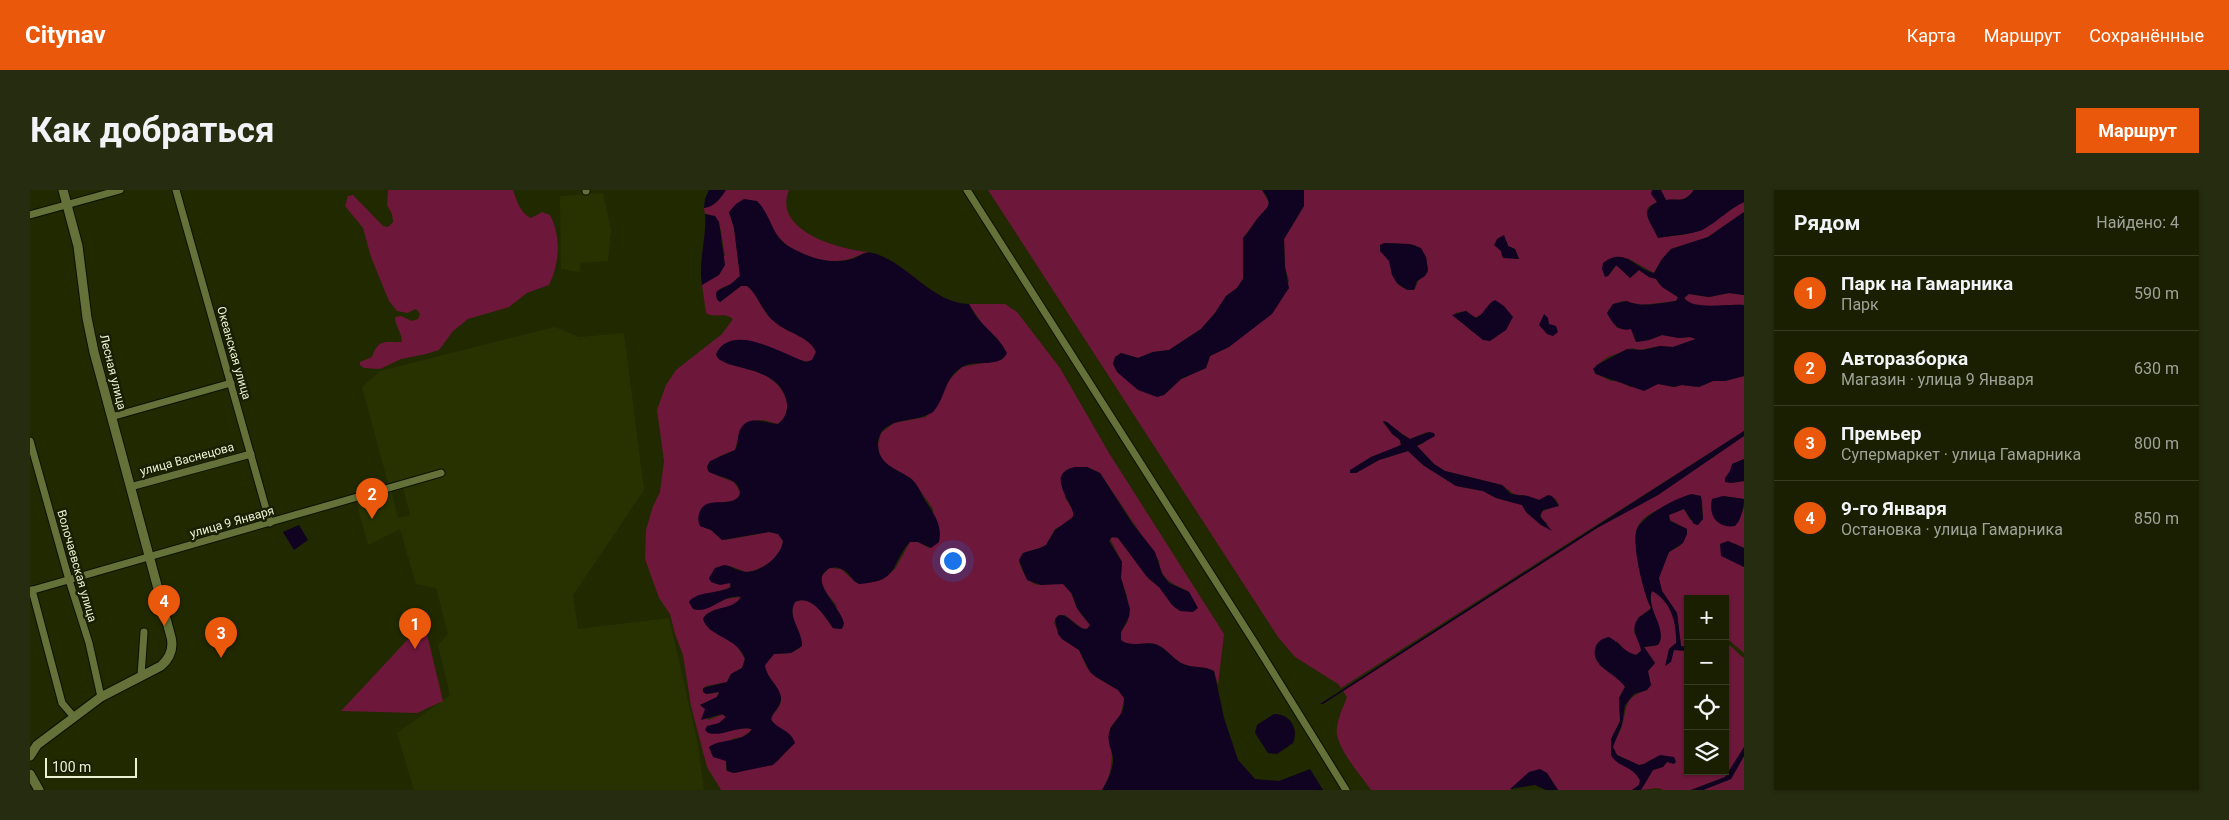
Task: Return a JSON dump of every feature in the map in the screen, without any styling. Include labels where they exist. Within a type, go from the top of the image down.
[{"type":"street","name":"Лесная улица","points":[[30,756],[38,745],[101,697],[166,662],[172,649],[172,642],[111,417],[87,318],[78,246],[63,190]]},
{"type":"street","points":[[91,198],[94,190]]},
{"type":"street","points":[[30,215],[120,190]]},
{"type":"street","name":"Океанская улица","points":[[176,190],[270,523]]},
{"type":"street","points":[[967,190],[1346,790]]},
{"type":"street","points":[[111,417],[231,383]]},
{"type":"street","name":"Волочаевская улица","points":[[30,441],[69,580],[89,643],[101,697]]},
{"type":"street","name":"улица Васнецова","points":[[130,487],[251,454]]},
{"type":"street","name":"улица 9 Января","points":[[31,591],[441,473]]},
{"type":"street","points":[[31,591],[62,703],[74,717]]},
{"type":"street","points":[[141,676],[144,632]]},
{"type":"street","points":[[30,774],[39,790]]},
{"type":"shaded area","points":[[388,190],[513,190],[519,206],[527,216],[531,218],[542,212],[550,215],[554,223],[558,250],[553,277],[549,285],[527,293],[509,307],[468,319],[453,331],[439,350],[401,359],[380,369],[364,368],[360,365],[360,362],[372,357],[380,344],[402,342],[395,317],[401,316],[412,321],[418,319],[420,314],[416,309],[407,313],[397,311],[389,301],[371,257],[363,228],[345,206],[348,196],[353,195],[383,226],[388,227],[393,222],[392,214],[387,205]]},
{"type":"shaded area","points":[[709,190],[726,190],[714,204],[704,208],[705,199]]},
{"type":"shaded area","points":[[726,190],[789,190],[786,204],[790,217],[799,227],[826,242],[868,252],[845,260],[835,261],[813,258],[792,249],[783,242],[771,225],[729,212],[734,228],[740,276],[731,284],[719,289],[720,302],[741,286],[747,286],[771,319],[809,343],[816,352],[814,358],[809,362],[800,360],[727,364],[755,371],[772,380],[784,394],[787,406],[784,417],[778,424],[763,420],[752,421],[740,430],[735,450],[720,456],[708,464],[707,470],[734,482],[740,492],[738,498],[734,501],[707,504],[703,527],[725,540],[769,532],[778,534],[783,541],[779,553],[764,566],[746,572],[730,566],[709,579],[716,584],[731,583],[729,588],[692,599],[707,608],[725,599],[741,597],[734,605],[705,615],[709,629],[735,643],[745,659],[742,668],[731,674],[727,682],[706,686],[702,690],[710,694],[719,692],[717,697],[700,705],[705,708],[708,720],[724,714],[726,717],[718,724],[752,730],[742,737],[732,739],[725,760],[726,770],[734,773],[778,761],[786,750],[771,718],[779,706],[781,696],[768,675],[765,665],[774,654],[791,653],[800,648],[800,636],[793,613],[795,602],[801,600],[812,604],[822,613],[833,628],[840,629],[836,605],[822,587],[821,577],[829,568],[841,569],[855,582],[878,581],[895,569],[910,542],[918,542],[929,548],[933,509],[912,479],[886,464],[879,454],[878,444],[881,433],[894,423],[926,417],[949,380],[962,367],[1003,359],[997,338],[987,331],[969,304],[1005,304],[1017,312],[1060,368],[1109,453],[1224,634],[1218,685],[1214,671],[1181,663],[1155,644],[1129,644],[1121,640],[1121,632],[1128,621],[1127,596],[1121,578],[1122,562],[1110,539],[1115,536],[1118,538],[1150,580],[1159,587],[1176,609],[1188,591],[1173,583],[1162,573],[1159,561],[1100,473],[1087,467],[1070,468],[1065,498],[1074,511],[1074,515],[1068,522],[1055,529],[1046,545],[1023,553],[1019,562],[1024,574],[1030,581],[1042,585],[1060,583],[1068,587],[1078,610],[1090,625],[1089,628],[1083,629],[1065,615],[1057,616],[1054,623],[1062,639],[1079,650],[1087,668],[1096,677],[1118,690],[1124,698],[1121,714],[1110,728],[1111,768],[1102,790],[721,790],[707,767],[691,706],[683,655],[670,614],[659,598],[645,559],[646,530],[653,506],[660,492],[664,461],[657,410],[666,385],[676,370],[722,334],[733,319],[727,316],[709,315],[706,313],[702,285],[725,255],[719,224],[711,215],[705,214],[704,208],[708,207]]},
{"type":"shaded area","points":[[988,190],[1262,190],[1269,203],[1266,212],[1258,218],[1243,238],[1243,279],[1237,288],[1226,296],[1201,329],[1169,350],[1153,352],[1138,358],[1121,353],[1164,395],[1181,379],[1206,368],[1210,356],[1229,347],[1289,281],[1285,267],[1284,239],[1304,206],[1304,190],[1652,190],[1657,202],[1647,209],[1647,212],[1658,238],[1701,230],[1744,202],[1744,212],[1708,237],[1671,249],[1662,259],[1654,273],[1629,259],[1615,257],[1608,276],[1617,265],[1630,278],[1639,270],[1649,277],[1656,279],[1659,284],[1679,298],[1676,301],[1642,305],[1623,301],[1613,304],[1607,313],[1617,328],[1631,329],[1636,342],[1662,335],[1696,339],[1673,347],[1660,346],[1639,350],[1632,348],[1608,357],[1597,365],[1594,373],[1611,381],[1619,381],[1630,387],[1660,384],[1674,387],[1682,385],[1699,387],[1713,381],[1725,381],[1744,376],[1744,431],[1341,688],[1338,684],[1295,657],[1278,637]],"holes":[[[1507,241],[1508,246],[1515,249],[1519,259],[1502,256],[1501,251]],[[1390,243],[1415,245],[1426,257],[1428,272],[1418,281],[1415,289],[1408,289],[1396,282],[1389,261],[1380,246]],[[1466,311],[1474,318],[1482,314],[1496,336],[1490,341],[1479,336],[1466,326],[1455,313]],[[1384,421],[1410,439],[1427,432],[1424,443],[1417,446],[1434,464],[1445,471],[1502,485],[1515,495],[1524,495],[1539,500],[1555,498],[1559,505],[1541,512],[1541,519],[1548,524],[1541,525],[1526,512],[1522,505],[1496,498],[1483,491],[1456,486],[1423,465],[1408,451],[1379,460],[1356,473],[1350,473],[1371,457],[1398,447],[1401,444],[1383,423]]]},
{"type":"shaded area","points":[[1262,190],[1304,190],[1304,206],[1284,239],[1285,267],[1289,288],[1272,314],[1229,347],[1210,356],[1206,368],[1181,379],[1164,395],[1157,397],[1138,390],[1117,372],[1113,364],[1115,357],[1121,353],[1138,358],[1153,352],[1169,350],[1201,329],[1226,296],[1237,288],[1243,279],[1243,238],[1269,203]]},
{"type":"shaded area","points":[[1652,190],[1661,190],[1666,200],[1682,200],[1694,190],[1744,190],[1744,202],[1700,231],[1658,238],[1647,214],[1651,206],[1657,202],[1651,194]]},
{"type":"shaded area","points":[[1661,190],[1694,190],[1684,199],[1666,200]]},
{"type":"shaded area","points":[[603,193],[611,230],[608,261],[580,263],[580,272],[561,269],[560,196]]},
{"type":"shaded area","points":[[744,199],[757,201],[779,237],[797,251],[821,260],[830,261],[847,260],[866,253],[873,253],[898,265],[943,297],[955,302],[969,304],[973,312],[1007,353],[999,361],[969,364],[957,370],[933,412],[894,423],[881,433],[878,444],[881,457],[916,484],[938,523],[939,542],[931,548],[918,542],[910,542],[888,575],[872,582],[859,584],[844,570],[830,568],[827,570],[822,575],[822,581],[828,596],[842,618],[844,624],[842,629],[833,628],[822,613],[807,601],[795,602],[792,613],[802,640],[802,646],[791,653],[774,654],[765,665],[781,698],[780,704],[771,720],[791,735],[795,743],[773,765],[734,773],[727,771],[726,761],[713,757],[709,747],[744,736],[752,729],[747,728],[720,734],[708,733],[705,730],[707,726],[719,723],[726,717],[722,714],[701,720],[705,709],[700,705],[717,697],[719,693],[706,694],[703,692],[703,688],[727,682],[731,674],[742,668],[745,659],[736,646],[711,630],[703,619],[711,612],[733,604],[741,597],[729,598],[711,607],[699,610],[693,609],[689,602],[692,598],[702,594],[731,587],[730,583],[720,585],[711,582],[709,578],[715,568],[724,565],[744,572],[759,569],[775,557],[783,541],[778,534],[769,532],[722,540],[711,530],[700,526],[699,514],[707,504],[730,501],[740,495],[739,489],[734,482],[709,472],[707,467],[710,461],[735,450],[739,432],[743,425],[748,422],[757,421],[778,424],[784,417],[787,403],[782,390],[773,381],[762,374],[720,360],[716,354],[724,345],[734,340],[759,343],[806,362],[812,360],[816,352],[809,343],[771,319],[747,286],[741,286],[720,302],[717,299],[717,291],[731,284],[740,276],[734,228],[729,212]]},
{"type":"shaded area","points":[[1744,212],[1744,295],[1729,293],[1709,297],[1689,294],[1684,298],[1689,302],[1703,305],[1744,305],[1744,376],[1725,381],[1713,381],[1699,387],[1682,385],[1674,387],[1658,384],[1644,391],[1596,374],[1593,369],[1597,365],[1627,349],[1643,350],[1660,346],[1673,347],[1696,339],[1662,335],[1636,342],[1631,329],[1626,330],[1616,326],[1607,313],[1613,304],[1627,301],[1644,305],[1657,304],[1676,301],[1678,297],[1662,287],[1656,279],[1649,277],[1639,270],[1630,278],[1616,265],[1608,276],[1605,277],[1602,269],[1603,263],[1611,258],[1624,258],[1654,273],[1662,259],[1671,249],[1708,237]]},
{"type":"shaded area","points":[[705,214],[715,216],[719,222],[725,265],[719,275],[702,285],[701,267]]},
{"type":"shaded area","points":[[1504,235],[1508,246],[1515,249],[1519,259],[1503,258],[1501,251],[1494,245],[1497,239]]},
{"type":"shaded area","points":[[1384,243],[1410,244],[1421,248],[1426,257],[1428,270],[1425,276],[1417,281],[1414,290],[1407,290],[1397,283],[1392,275],[1389,261],[1380,251],[1380,245]]},
{"type":"shaded area","points":[[1729,293],[1744,295],[1744,305],[1704,306],[1689,303],[1684,298],[1689,294],[1709,297]]},
{"type":"shaded area","points":[[1495,300],[1504,306],[1513,317],[1506,330],[1490,341],[1483,340],[1452,315],[1466,311],[1476,318]]},
{"type":"shaded area","points":[[1544,314],[1548,318],[1549,324],[1556,326],[1558,332],[1553,336],[1547,334],[1539,325]]},
{"type":"shaded area","points":[[555,327],[579,337],[624,333],[644,490],[573,595],[578,629],[669,618],[697,740],[704,790],[414,790],[397,733],[450,695],[438,645],[448,634],[436,588],[416,584],[400,529],[368,545],[356,501],[391,490],[398,518],[410,515],[401,480],[388,483],[362,387],[380,371]]},
{"type":"shaded area","points":[[1383,421],[1410,439],[1429,432],[1434,433],[1435,436],[1417,446],[1434,464],[1445,471],[1502,485],[1511,494],[1528,496],[1539,500],[1548,495],[1552,496],[1559,506],[1543,510],[1540,516],[1552,531],[1541,525],[1526,512],[1522,505],[1496,498],[1483,491],[1456,486],[1423,465],[1408,451],[1379,460],[1356,473],[1350,473],[1350,470],[1371,457],[1401,445],[1400,440],[1392,434]]},
{"type":"shaded area","points":[[1744,431],[1744,436],[1658,495],[1597,528],[1323,704],[1320,704]]},
{"type":"shaded area","points":[[1744,436],[1744,459],[1732,464],[1731,483],[1744,481],[1744,499],[1723,496],[1738,523],[1744,507],[1744,548],[1734,543],[1741,566],[1744,567],[1744,653],[1729,641],[1729,595],[1684,595],[1684,646],[1681,646],[1677,613],[1662,591],[1658,578],[1669,552],[1680,546],[1687,529],[1670,520],[1669,515],[1684,509],[1690,520],[1703,519],[1702,499],[1674,504],[1654,512],[1645,517],[1639,524],[1636,532],[1642,581],[1651,608],[1638,618],[1634,632],[1641,645],[1641,651],[1636,655],[1626,652],[1617,641],[1599,665],[1621,680],[1625,687],[1619,698],[1620,721],[1611,739],[1611,755],[1634,772],[1640,780],[1639,785],[1632,790],[1558,790],[1547,773],[1510,789],[1512,790],[1371,790],[1347,757],[1337,735],[1338,721],[1347,697],[1343,691],[1597,528],[1658,495]]},
{"type":"shaded area","points":[[1744,459],[1744,481],[1725,482],[1732,464]]},
{"type":"shaded area","points":[[1075,467],[1087,467],[1100,473],[1132,523],[1155,552],[1162,574],[1169,583],[1189,592],[1198,608],[1193,612],[1180,611],[1172,605],[1159,587],[1147,577],[1118,538],[1112,537],[1109,541],[1122,562],[1121,578],[1130,609],[1129,617],[1121,632],[1121,640],[1129,644],[1155,644],[1181,663],[1214,671],[1224,718],[1238,760],[1255,779],[1279,781],[1310,769],[1323,790],[1102,790],[1113,765],[1109,733],[1121,714],[1124,698],[1118,690],[1090,672],[1079,650],[1062,639],[1058,634],[1055,619],[1059,615],[1063,615],[1079,627],[1087,629],[1090,625],[1077,608],[1072,594],[1063,584],[1041,585],[1027,580],[1019,560],[1023,553],[1046,545],[1055,530],[1073,517],[1073,512],[1063,490],[1061,476],[1066,471]]},
{"type":"shaded area","points":[[1692,494],[1701,496],[1703,519],[1698,525],[1694,524],[1684,509],[1669,515],[1670,521],[1687,529],[1687,534],[1683,543],[1669,552],[1659,578],[1662,591],[1677,613],[1681,646],[1684,646],[1684,651],[1674,650],[1671,662],[1665,666],[1669,649],[1676,643],[1674,620],[1664,601],[1652,591],[1652,605],[1661,632],[1661,639],[1658,645],[1644,647],[1655,663],[1648,671],[1651,685],[1647,690],[1634,694],[1625,705],[1622,724],[1613,747],[1617,755],[1639,765],[1660,755],[1674,757],[1676,762],[1674,764],[1667,762],[1663,767],[1653,770],[1641,790],[1632,790],[1639,785],[1640,780],[1637,775],[1617,762],[1611,755],[1611,739],[1620,721],[1619,698],[1625,687],[1604,669],[1596,659],[1596,646],[1601,640],[1609,637],[1632,654],[1636,655],[1641,651],[1635,627],[1639,617],[1651,608],[1639,571],[1635,540],[1636,532],[1644,520],[1651,514],[1678,499]]},
{"type":"shaded area","points":[[1723,496],[1744,499],[1742,513],[1735,526],[1719,523],[1715,520],[1711,510],[1712,499]]},
{"type":"shaded area","points":[[299,525],[308,540],[294,550],[283,532]]},
{"type":"shaded area","points":[[1728,541],[1744,548],[1744,567],[1721,556],[1720,544]]},
{"type":"shaded area","points":[[1652,591],[1664,600],[1674,620],[1676,643],[1669,649],[1668,659],[1671,662],[1673,650],[1684,651],[1684,775],[1727,775],[1691,790],[1663,790],[1658,788],[1641,790],[1653,770],[1663,767],[1667,762],[1676,762],[1674,757],[1652,759],[1639,765],[1617,755],[1613,747],[1621,729],[1627,705],[1633,697],[1647,690],[1648,671],[1655,663],[1644,647],[1655,646],[1660,642],[1659,629],[1651,597]]},
{"type":"shaded area","points":[[424,622],[443,701],[417,713],[341,711]]},
{"type":"shaded area","points":[[1729,646],[1744,658],[1744,747],[1729,772]]},
{"type":"shaded area","points":[[1274,714],[1285,716],[1289,719],[1295,732],[1293,743],[1277,754],[1268,753],[1255,733],[1257,725]]},
{"type":"shaded area","points":[[1744,747],[1744,756],[1731,779],[1703,790],[1691,790],[1729,775],[1729,771]]},
{"type":"shaded area","points":[[1744,756],[1744,790],[1703,790],[1731,779]]},
{"type":"shaded area","points":[[1540,769],[1547,773],[1558,790],[1546,790],[1535,785],[1510,789],[1529,772]]},
{"type":"place","name":"Авторазборка","points":[[372,519]]},
{"type":"place","name":"9-го Января","points":[[164,626]]},
{"type":"place","name":"Парк на Гамарника","points":[[415,649]]},
{"type":"place","name":"Премьер","points":[[221,658]]}]
